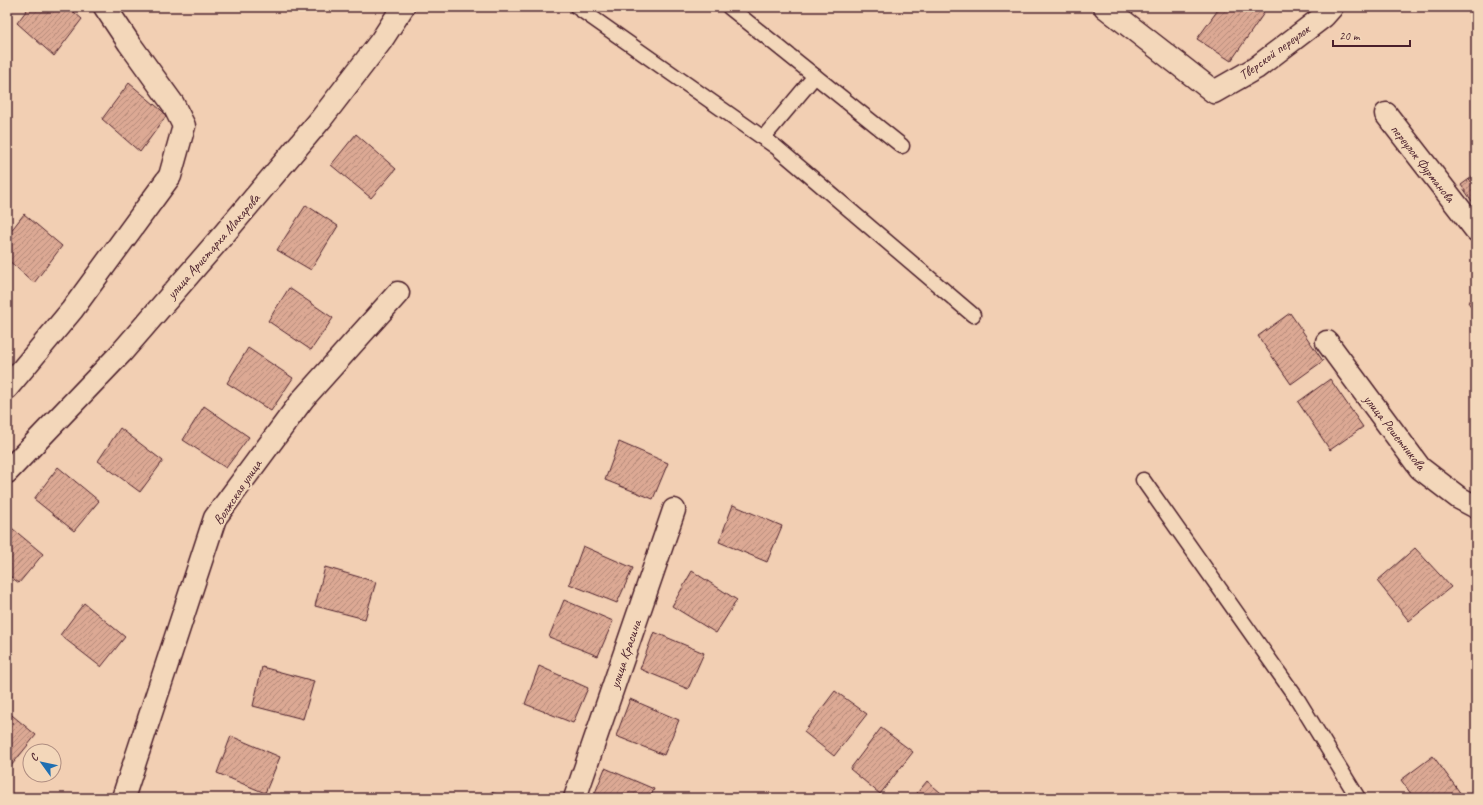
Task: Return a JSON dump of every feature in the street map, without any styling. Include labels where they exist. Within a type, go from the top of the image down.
[{"type":"street","points":[[7,388],[72,310],[170,176],[184,126],[174,104],[129,43],[105,7]]},
{"type":"street","name":"улица Аристарха Макарова","points":[[7,472],[121,353],[219,240],[320,119],[381,41],[403,7]]},
{"type":"street","name":"Тверской переулок","points":[[1105,7],[1214,92],[1256,68],[1324,16],[1332,7]]},
{"type":"street","name":"переулок Фурманова","points":[[1386,114],[1476,230]]},
{"type":"street","name":"Волжская улица","points":[[123,798],[215,518],[303,399],[398,293]]},
{"type":"street","name":"улица Решетникова","points":[[1327,342],[1420,468],[1459,498],[1476,507]]},
{"type":"street","name":"улица Красина","points":[[575,798],[674,510]]},
{"type":"lane","points":[[577,7],[776,147],[973,315]]},
{"type":"lane","points":[[729,7],[902,146]]},
{"type":"lane","points":[[763,138],[815,76]]},
{"type":"lane","points":[[1144,480],[1298,700],[1358,798]]},
{"type":"building","points":[[29,7],[68,7],[82,19],[54,56],[17,23]]},
{"type":"building","points":[[1220,7],[1254,7],[1264,13],[1231,61],[1197,39]]},
{"type":"building","points":[[129,83],[167,115],[140,152],[102,119]]},
{"type":"building","points":[[356,134],[396,169],[371,198],[331,165]]},
{"type":"building","points":[[1476,174],[1476,207],[1461,185]]},
{"type":"building","points":[[306,205],[338,226],[311,270],[277,250]]},
{"type":"building","points":[[24,214],[62,246],[34,283],[7,259],[7,236]]},
{"type":"building","points":[[289,288],[333,318],[311,350],[268,321]]},
{"type":"building","points":[[1476,297],[1476,314],[1468,302]]},
{"type":"building","points":[[1290,313],[1323,361],[1291,384],[1258,336]]},
{"type":"building","points":[[248,348],[293,378],[271,411],[227,383]]},
{"type":"building","points":[[1330,379],[1363,427],[1330,450],[1298,402]]},
{"type":"building","points":[[204,406],[249,437],[226,468],[183,440]]},
{"type":"building","points":[[120,428],[163,461],[140,492],[98,461]]},
{"type":"building","points":[[619,442],[668,463],[653,499],[605,480]]},
{"type":"building","points":[[58,467],[99,501],[74,531],[34,499]]},
{"type":"building","points":[[733,505],[782,526],[767,562],[719,542]]},
{"type":"building","points":[[7,524],[43,554],[19,583],[7,574]]},
{"type":"building","points":[[583,546],[633,568],[617,603],[569,584]]},
{"type":"building","points":[[1415,548],[1451,587],[1409,621],[1377,581]]},
{"type":"building","points":[[325,567],[376,582],[365,619],[315,606]]},
{"type":"building","points":[[692,571],[737,600],[716,633],[672,606]]},
{"type":"building","points":[[564,600],[613,621],[598,656],[549,637]]},
{"type":"building","points":[[84,603],[125,637],[101,667],[60,635]]},
{"type":"building","points":[[654,632],[704,653],[688,689],[640,669]]},
{"type":"building","points":[[539,666],[588,688],[573,723],[525,704]]},
{"type":"building","points":[[262,667],[314,681],[303,719],[253,706]]},
{"type":"building","points":[[835,691],[867,714],[834,756],[804,732]]},
{"type":"building","points":[[630,699],[679,720],[664,755],[616,736]]},
{"type":"building","points":[[7,711],[36,735],[30,743],[22,743],[22,752],[7,771]]},
{"type":"building","points":[[881,728],[913,752],[880,794],[850,769]]},
{"type":"building","points":[[231,736],[280,757],[265,793],[217,773]]},
{"type":"building","points":[[1433,756],[1464,798],[1414,798],[1401,780]]},
{"type":"building","points":[[605,768],[654,789],[650,798],[593,798]]},
{"type":"building","points":[[927,781],[947,798],[913,798]]},
{"type":"building","points":[[491,792],[505,798],[489,798]]}]
